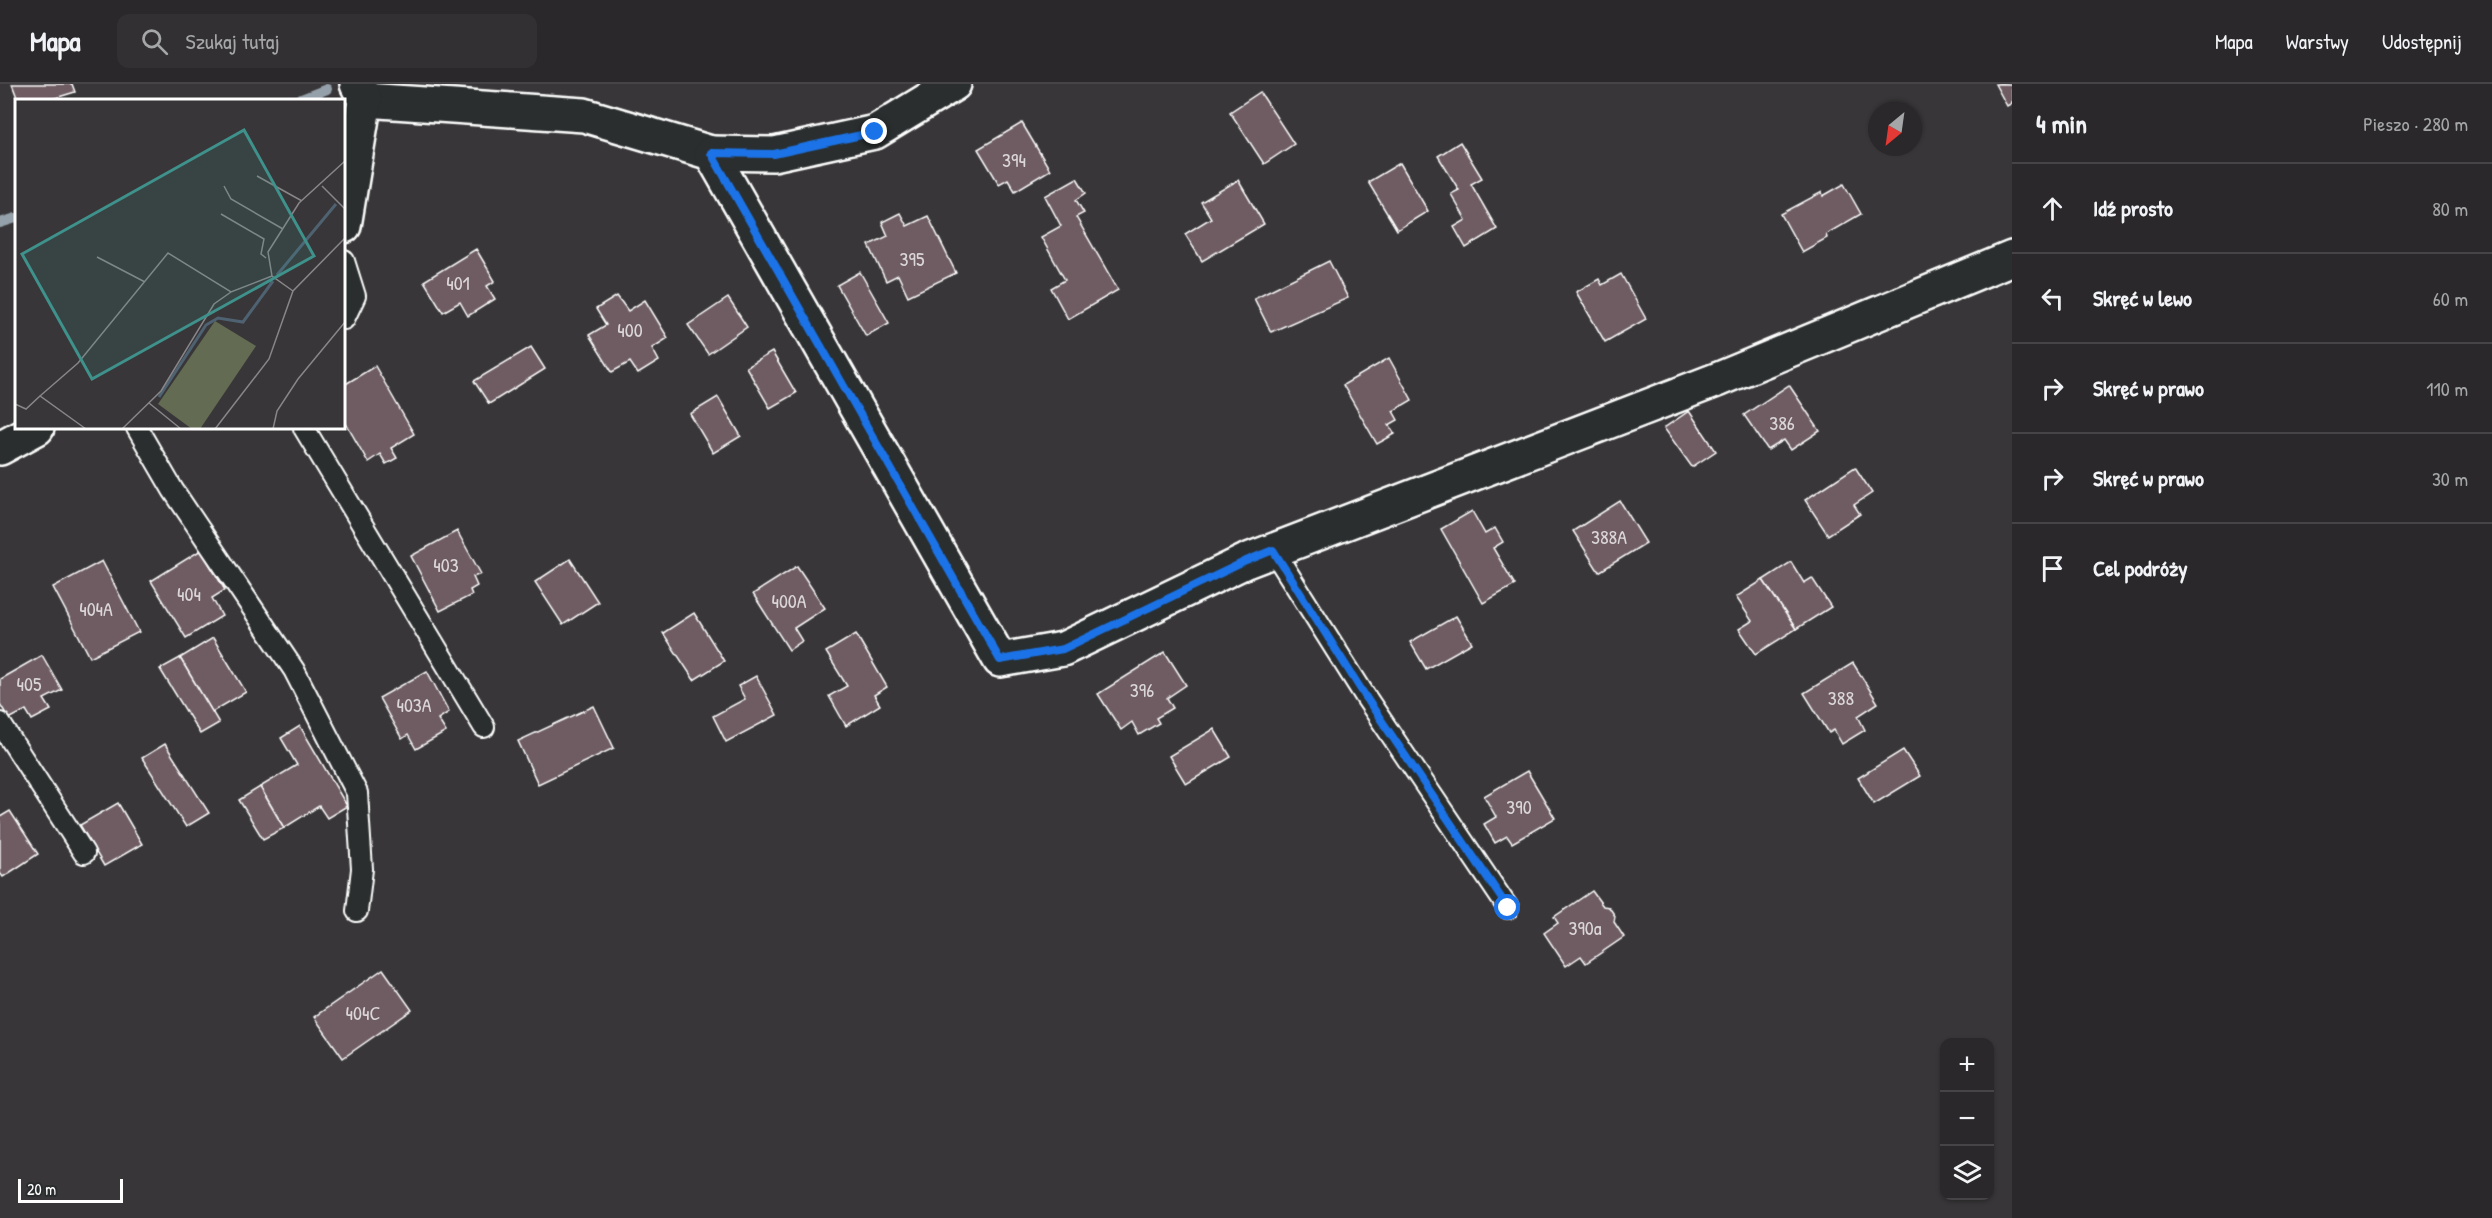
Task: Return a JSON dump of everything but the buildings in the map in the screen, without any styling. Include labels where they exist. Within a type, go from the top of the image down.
[{"type":"street","points":[[345,218],[361,92],[584,115],[711,153],[774,154],[875,132],[954,84]]},
{"type":"street","points":[[711,153],[1000,660],[1063,649],[1246,561],[1719,379],[2012,258]]},
{"type":"street","points":[[0,448],[35,429]]},
{"type":"lane","points":[[345,264],[355,296],[345,317]]},
{"type":"lane","points":[[138,429],[173,490],[294,670],[357,793],[362,869],[357,911]]},
{"type":"lane","points":[[305,429],[484,727]]},
{"type":"lane","points":[[1273,550],[1367,699],[1508,908]]},
{"type":"lane","points":[[0,723],[84,853]]},
{"type":"waterway","points":[[302,99],[327,89]]},
{"type":"waterway","points":[[0,223],[15,218]]},
{"type":"route","points":[[875,132],[774,154],[711,153],[1000,660],[1063,649],[1273,550],[1367,699],[1508,908]]}]
